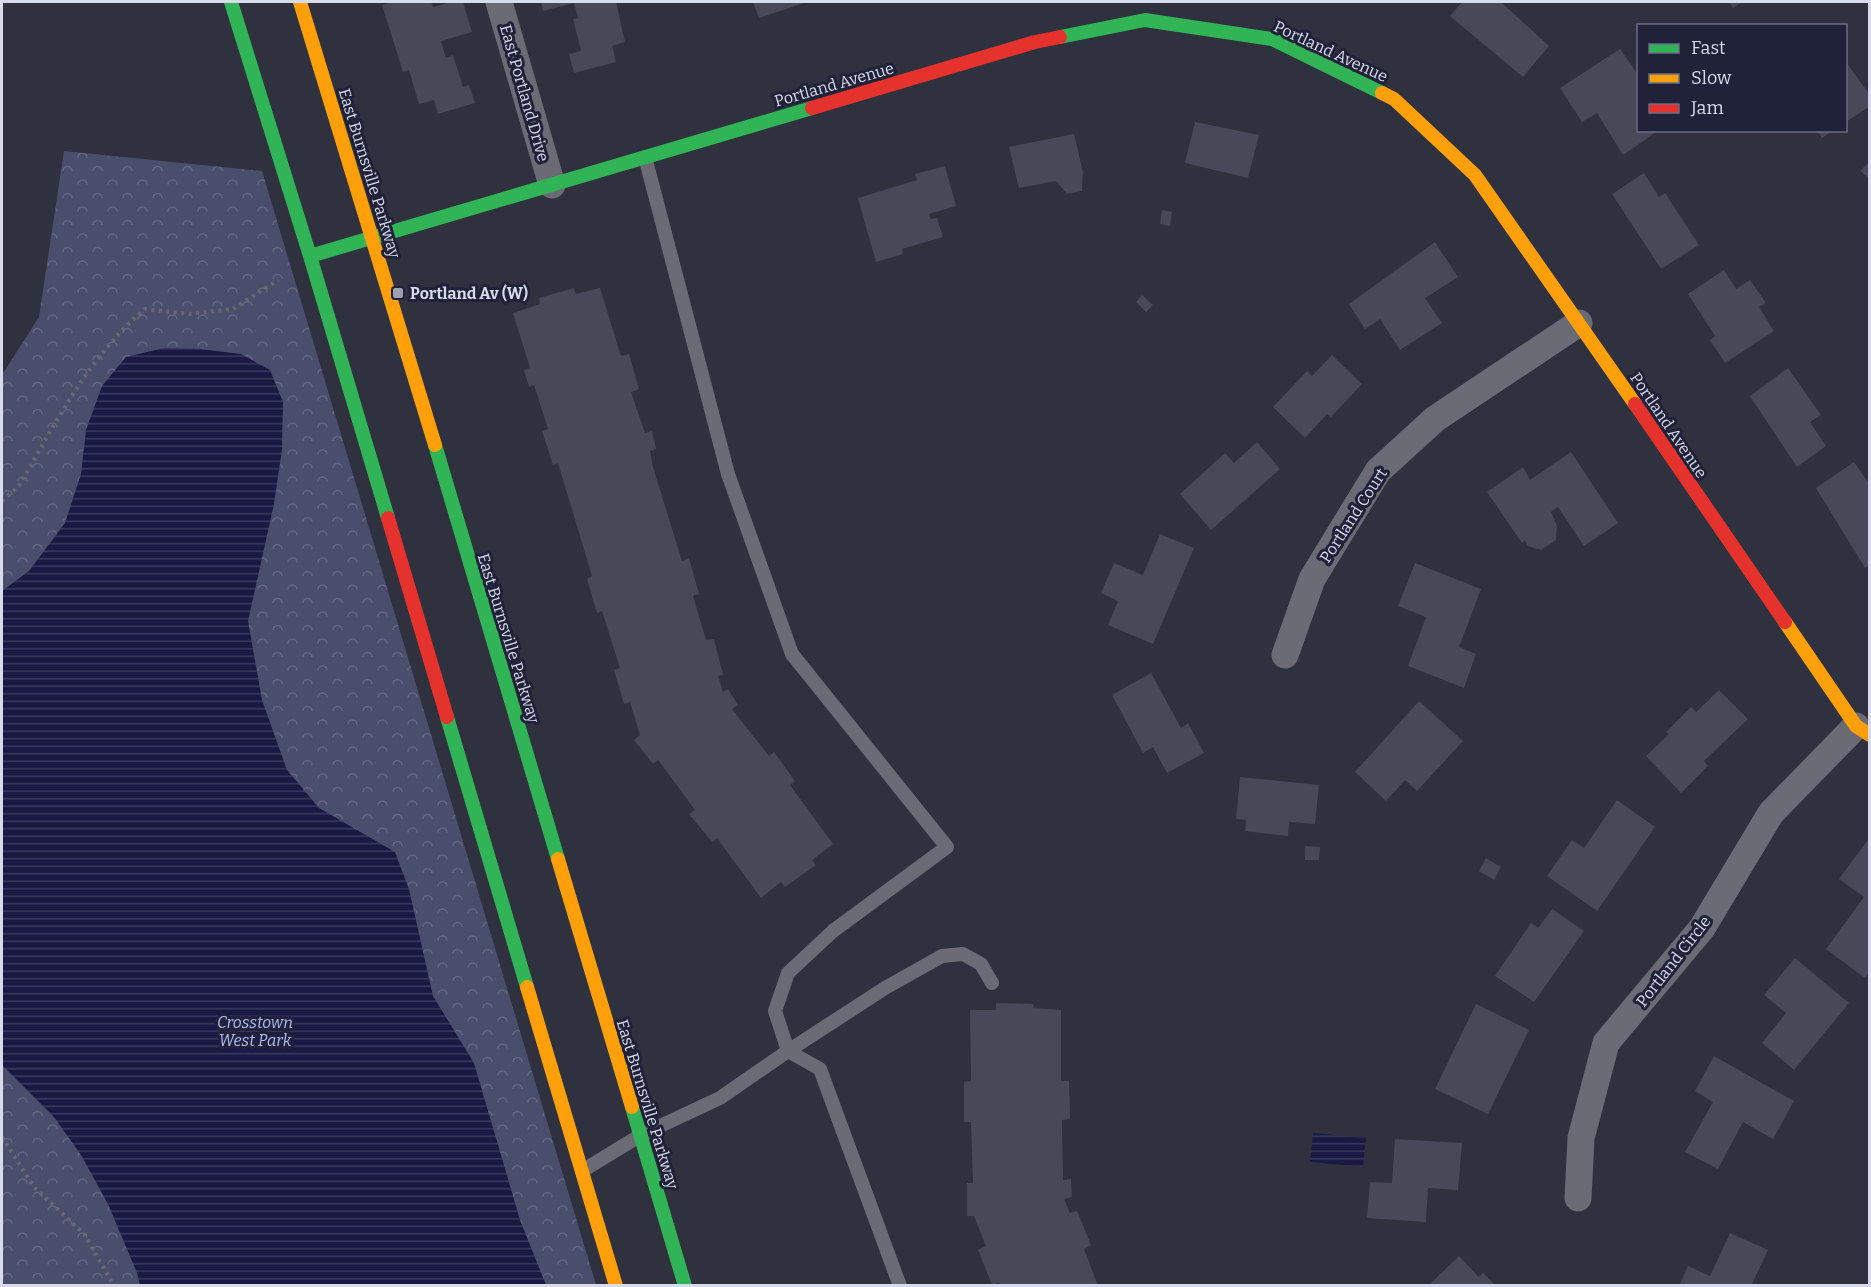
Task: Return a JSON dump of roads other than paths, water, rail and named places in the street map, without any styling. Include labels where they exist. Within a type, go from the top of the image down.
[{"type":"street","points":[[231,2],[310,256],[616,1286]]},
{"type":"street","name":"East Burnsville Parkway","points":[[300,2],[373,238],[685,1286]]},
{"type":"street","name":"East Portland Drive","points":[[499,2],[552,185]]},
{"type":"street","name":"Portland Avenue","points":[[310,256],[1145,11],[1272,39],[1394,99],[1475,175],[1863,731]]},
{"type":"street","name":"Portland Court","points":[[1285,655],[1312,579],[1378,471],[1434,419],[1579,323]]},
{"type":"street","name":"Portland Circle","points":[[1578,1198],[1581,1138],[1606,1043],[1702,928],[1771,813],[1863,731]]},
{"type":"lane","points":[[645,157],[728,474],[792,654],[947,847],[832,931],[788,973],[774,1011],[788,1051],[820,1069],[900,1286]]},
{"type":"lane","points":[[582,1171],[640,1136],[720,1098],[885,988],[942,956],[963,954],[981,964],[992,983]]},
{"type":"place","name":"Portland Av (W)","points":[[398,293]]},
{"type":"park label","name":"Crosstown West Park","points":[[255,1031]]}]
